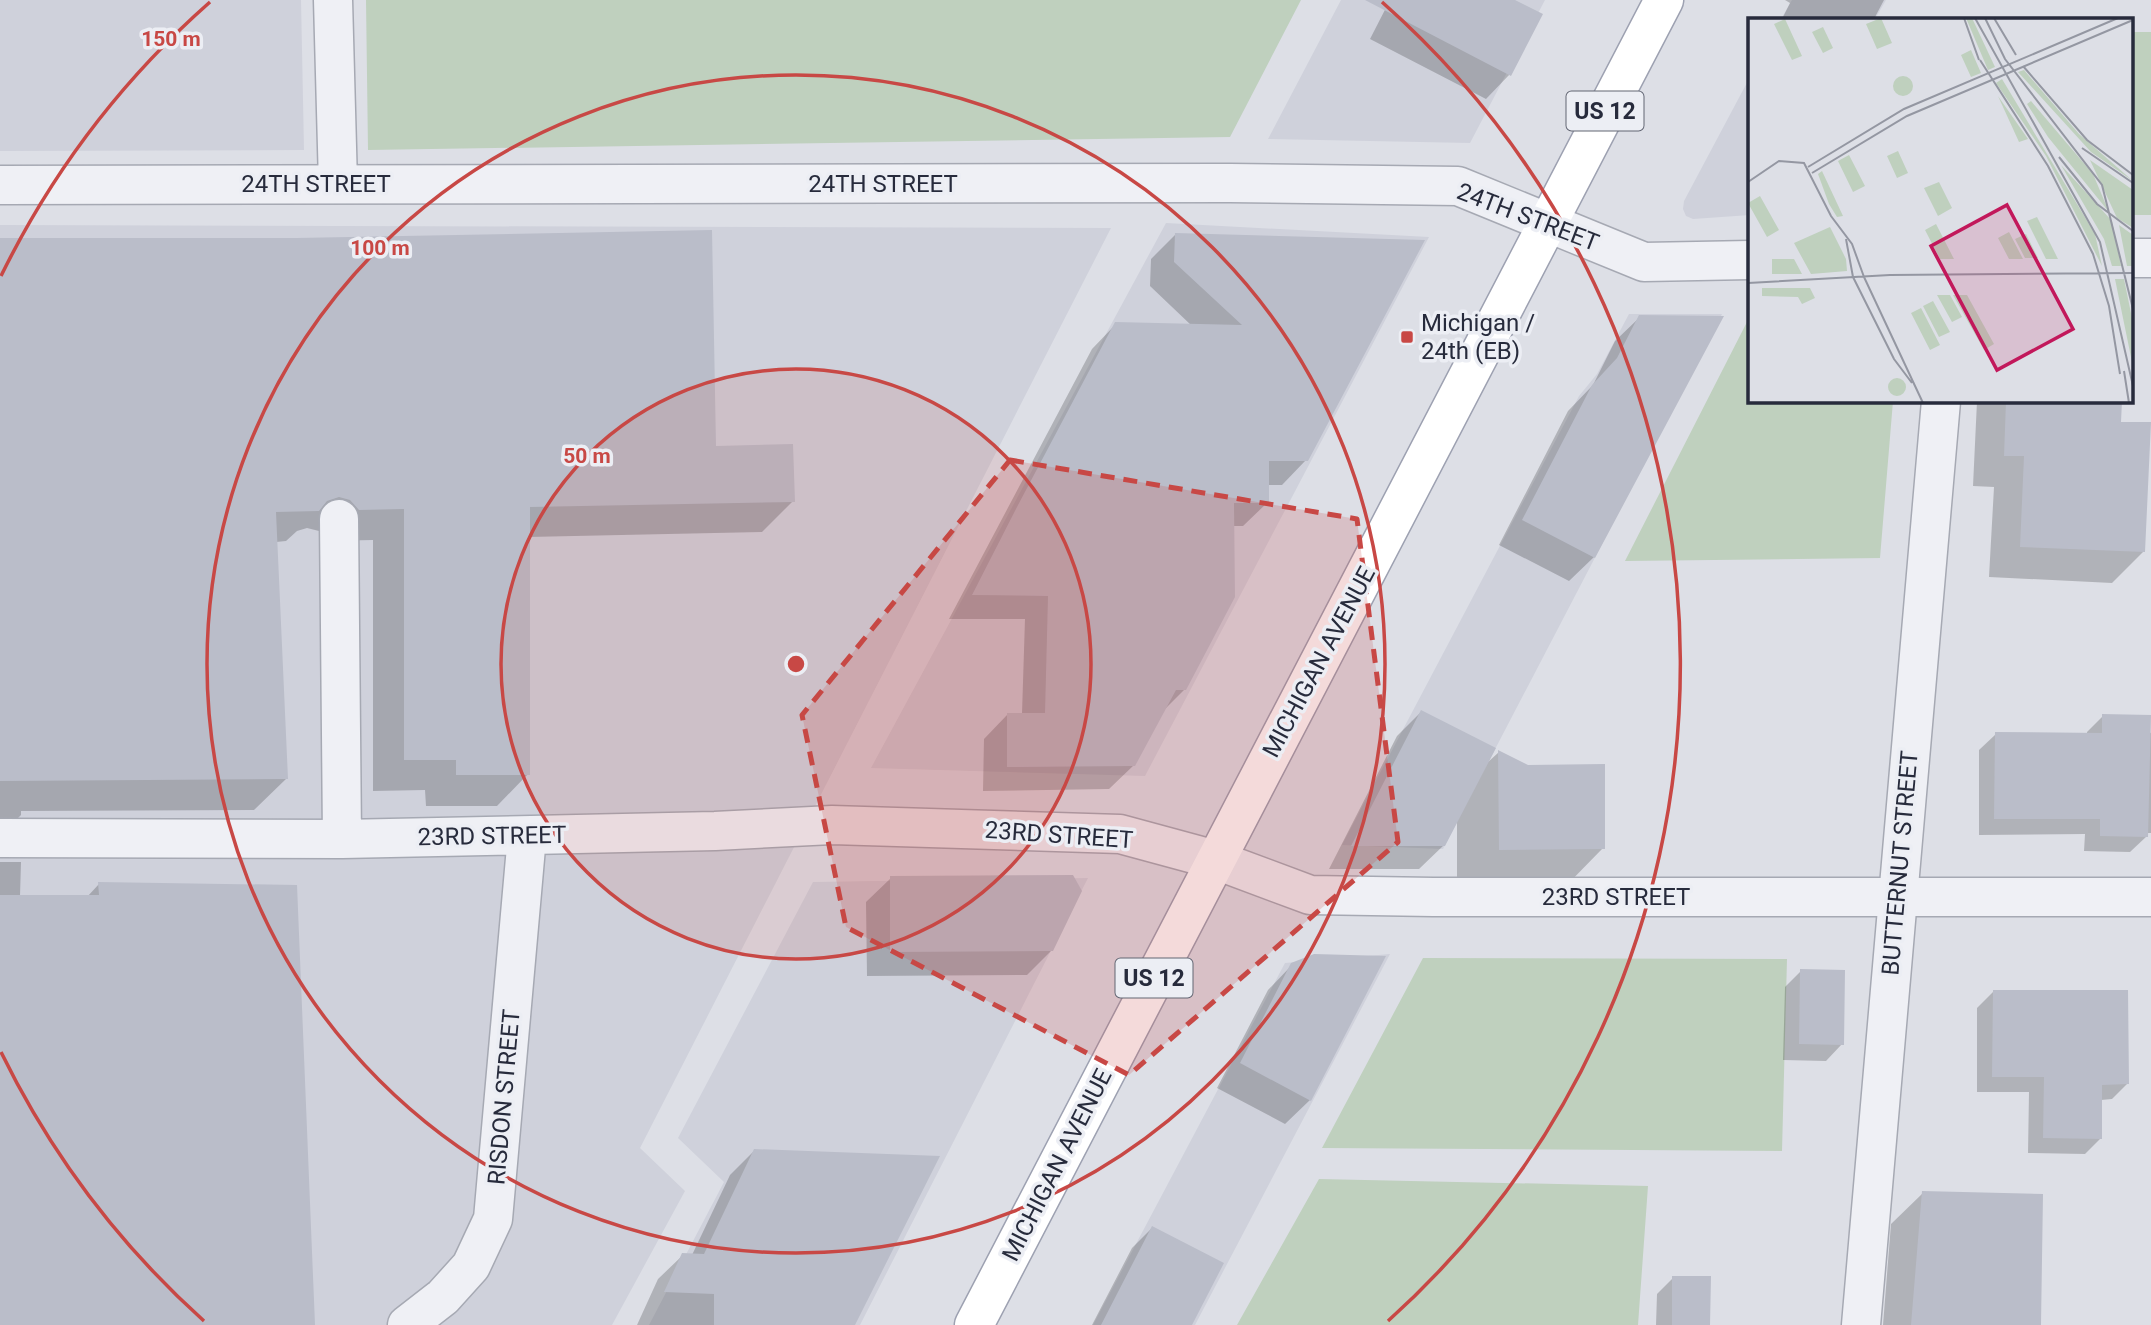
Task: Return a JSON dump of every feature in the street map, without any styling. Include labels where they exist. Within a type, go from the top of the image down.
[{"type":"main road","name":"MICHIGAN AVENUE","points":[[974,1325],[1664,0]]},
{"type":"street","points":[[333,0],[338,184]]},
{"type":"street","name":"24TH STREET","points":[[0,185],[1230,183],[1458,186],[1644,262],[1748,260]]},
{"type":"street","name":"BUTTERNUT STREET","points":[[1861,1325],[1941,402]]},
{"type":"street","points":[[339,519],[342,839]]},
{"type":"street","name":"23RD STREET","points":[[0,838],[342,839],[527,836],[832,825],[1121,834],[1216,860],[1310,895],[2151,897]]},
{"type":"street","name":"RISDON STREET","points":[[407,1325],[443,1297],[471,1266],[493,1219],[527,836]]},
{"type":"highlighted area","points":[[1010,460],[1357,519],[1398,842],[1129,1075],[846,927],[802,715]]},
{"type":"shaded area","points":[[0,0],[301,0],[304,150],[0,151]]},
{"type":"shaded area","points":[[1341,0],[1545,0],[1470,143],[1268,139]]},
{"type":"shaded area","points":[[1792,0],[1886,0],[1876,18],[1782,18]]},
{"type":"shaded area","points":[[1748,81],[1748,215],[1693,219],[1686,216],[1684,201]]},
{"type":"shaded area","points":[[1166,223],[1429,237],[1145,776],[871,768]]},
{"type":"shaded area","points":[[0,225],[1111,228],[640,1148],[685,1191],[612,1325],[0,1325]]},
{"type":"shaded area","points":[[1629,314],[1722,314],[1443,849],[1342,845],[1579,396],[1597,374]]},
{"type":"shaded area","points":[[1088,878],[860,1325],[649,1325],[724,1182],[678,1138],[813,882]]},
{"type":"shaded area","points":[[1390,954],[1195,1325],[1093,1325],[1285,963]]},
{"type":"green space","points":[[366,0],[1301,0],[1230,137],[368,150]]},
{"type":"green space","points":[[2134,32],[2151,32],[2151,215],[2134,215]]},
{"type":"green space","points":[[1747,322],[1748,402],[1893,402],[1880,558],[1625,561]]},
{"type":"green space","points":[[1423,958],[1787,959],[1782,1151],[1322,1148]]},
{"type":"green space","points":[[1319,1179],[1648,1186],[1638,1325],[1237,1325]]},
{"type":"building","points":[[1365,0],[1515,0],[1543,14],[1511,76]]},
{"type":"building","points":[[712,230],[716,446],[793,444],[795,502],[530,507],[530,775],[456,775],[456,760],[404,760],[404,509],[359,510],[350,500],[339,497],[327,501],[319,511],[276,512],[288,779],[0,781],[0,238],[296,238]]},
{"type":"building","points":[[1175,233],[1425,240],[1308,461],[1269,461],[1269,503],[1234,503],[1235,597],[1186,690],[1176,690],[1135,766],[1007,767],[1007,713],[1045,713],[1048,596],[972,595],[1115,322],[1242,325],[1174,262]]},
{"type":"building","points":[[1639,315],[1724,316],[1595,558],[1522,520],[1592,385],[1617,358]]},
{"type":"building","points":[[2006,402],[2122,402],[2121,422],[2151,422],[2145,552],[2020,547],[2024,456],[2004,456]]},
{"type":"building","points":[[1421,710],[1496,748],[1445,846],[1351,846]]},
{"type":"building","points":[[2102,714],[2151,715],[2148,837],[2100,836],[2100,819],[1994,819],[1995,732],[2102,733]]},
{"type":"building","points":[[1498,750],[1528,765],[1605,764],[1605,849],[1499,850]]},
{"type":"building","points":[[1073,875],[1082,891],[1053,951],[890,952],[890,876]]},
{"type":"building","points":[[98,882],[297,885],[315,1325],[0,1325],[0,895],[99,895]]},
{"type":"building","points":[[1314,954],[1386,956],[1311,1101],[1240,1063],[1291,963]]},
{"type":"building","points":[[1800,969],[1845,970],[1844,1045],[1799,1044]]},
{"type":"building","points":[[1993,990],[2128,990],[2129,1084],[2102,1085],[2102,1139],[2043,1138],[2044,1077],[1992,1077]]},
{"type":"building","points":[[754,1149],[940,1156],[855,1325],[714,1325],[714,1294],[664,1292],[682,1253],[704,1254]]},
{"type":"building","points":[[1922,1191],[2043,1194],[2041,1325],[1911,1325]]},
{"type":"building","points":[[1152,1226],[1224,1263],[1192,1325],[1101,1325]]},
{"type":"building","points":[[1672,1276],[1711,1276],[1710,1325],[1672,1325]]},
{"type":"place","name":"Michigan / 24th (EB)","points":[[1407,337]]}]
